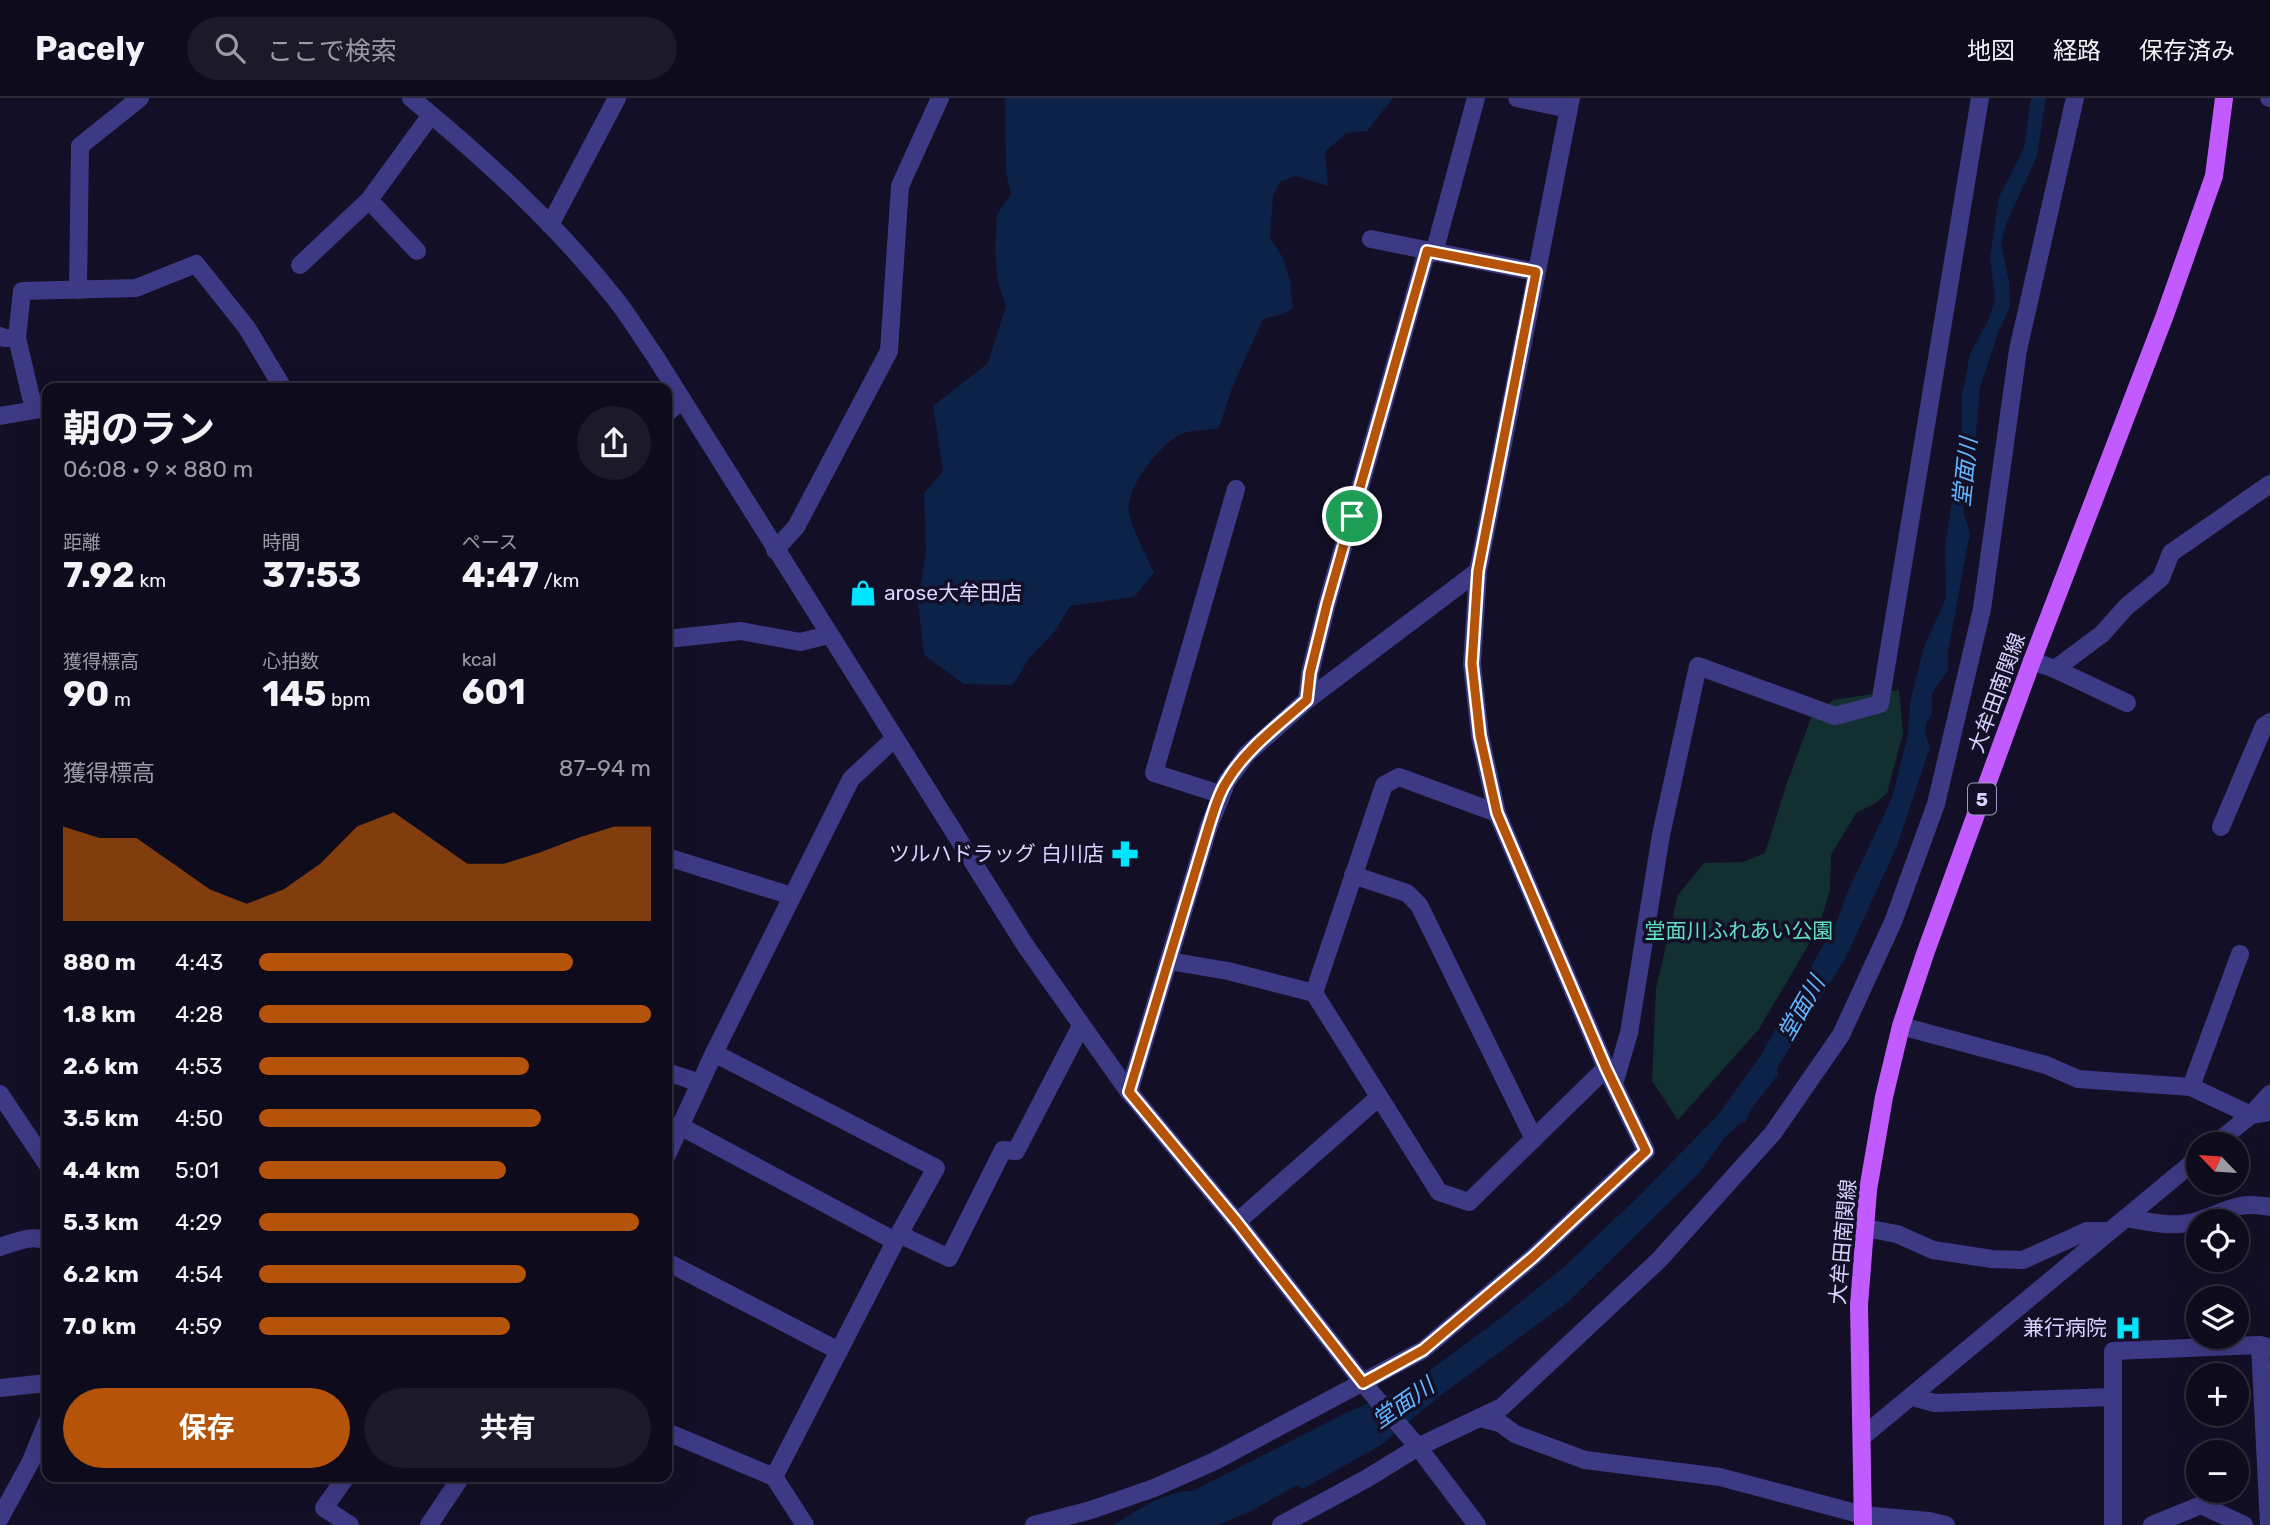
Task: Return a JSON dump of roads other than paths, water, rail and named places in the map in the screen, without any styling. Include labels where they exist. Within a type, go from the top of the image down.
[{"type":"main road","name":"大牟田南関線","points":[[1863,1520],[1859,1305],[1868,1190],[1901,1026],[2032,662],[2165,315],[2214,176],[2224,98]]},
{"type":"street","points":[[78,290],[80,146],[140,98]]},
{"type":"street","points":[[411,98],[499,173],[551,225],[614,297],[671,383]]},
{"type":"street","points":[[551,225],[617,98]]},
{"type":"street","points":[[775,550],[796,527],[889,351],[900,186],[940,98]]},
{"type":"street","points":[[1307,700],[1310,673],[1327,604],[1476,98]]},
{"type":"street","points":[[1034,1525],[1091,1510],[1154,1488],[1215,1461],[1423,1350],[1533,1257],[1646,1151],[1610,1076],[1497,813],[1480,736],[1472,664],[1478,571],[1569,104],[1517,98]]},
{"type":"street","points":[[1169,961],[1228,971],[1314,993],[1439,1192],[1469,1202],[1534,1139],[1610,1076],[1629,1032],[1663,823],[1698,666],[1835,716],[1880,704],[1980,98]]},
{"type":"street","points":[[1281,1525],[1418,1447],[1502,1407],[1660,1261],[1773,1133],[1841,1035],[1893,922],[1936,804],[1982,609],[2018,350],[2075,98]]},
{"type":"street","points":[[300,265],[369,200],[431,115]]},
{"type":"street","points":[[369,200],[417,251]]},
{"type":"street","points":[[1371,239],[1536,272]]},
{"type":"street","points":[[0,416],[40,409],[8,337],[22,291],[136,288],[196,264],[247,328],[280,383]]},
{"type":"street","points":[[672,385],[1025,945],[1081,1026],[1129,1092],[1237,1222],[1363,1383],[1418,1447],[1477,1525]]},
{"type":"street","points":[[672,409],[682,400]]},
{"type":"street","points":[[2055,669],[2102,634],[2126,607],[2161,578],[2171,553],[2270,484]]},
{"type":"street","points":[[1220,794],[1154,773],[1236,489]]},
{"type":"street","points":[[1129,1092],[1209,826],[1227,781],[1247,754],[1307,700],[1478,571]]},
{"type":"street","points":[[672,638],[741,631],[800,642],[829,635]]},
{"type":"street","points":[[2032,662],[2055,669],[2127,703]]},
{"type":"street","points":[[2221,827],[2264,726],[2270,722]]},
{"type":"street","points":[[672,1144],[714,1053],[851,779],[895,738]]},
{"type":"street","points":[[1314,993],[1384,785],[1399,777],[1497,813]]},
{"type":"street","points":[[672,859],[792,896]]},
{"type":"street","points":[[1353,875],[1407,893],[1419,905],[1534,1139]]},
{"type":"street","points":[[2191,1087],[2240,954]]},
{"type":"street","points":[[680,1126],[897,1238],[948,1258],[1003,1150],[1016,1151],[1081,1026]]},
{"type":"street","points":[[1901,1026],[2046,1065],[2078,1079],[2191,1087],[2251,1115],[2270,1112]]},
{"type":"street","points":[[714,1053],[936,1168],[774,1477]]},
{"type":"street","points":[[672,1074],[700,1083]]},
{"type":"street","points":[[0,1094],[42,1157]]},
{"type":"street","points":[[2230,1132],[2251,1115],[2270,1094]]},
{"type":"street","points":[[1237,1222],[1378,1098]]},
{"type":"street","points":[[1862,1437],[2186,1168]]},
{"type":"street","points":[[2126,1218],[2158,1224],[2194,1222],[2239,1204],[2270,1207]]},
{"type":"street","points":[[1865,1228],[1897,1234],[1933,1250],[1992,1259],[2023,1260],[2087,1231],[2110,1231]]},
{"type":"street","points":[[0,1247],[30,1238],[42,1239]]},
{"type":"street","points":[[672,1265],[839,1351]]},
{"type":"street","points":[[2113,1525],[2113,1351],[2265,1346],[2269,1525]]},
{"type":"street","points":[[0,1388],[42,1384]]},
{"type":"street","points":[[1912,1397],[1935,1403],[2113,1397]]},
{"type":"street","points":[[1479,1418],[1500,1423],[1514,1434],[1585,1460],[1720,1478],[1863,1520],[1929,1521],[1946,1525]]},
{"type":"street","points":[[0,1518],[31,1461],[42,1434]]},
{"type":"street","points":[[672,1434],[774,1477],[805,1525]]},
{"type":"street","points":[[342,1482],[324,1508],[350,1525]]},
{"type":"street","points":[[429,1525],[458,1482]]},
{"type":"street","points":[[2152,1525],[2201,1505],[2244,1525]]},
{"type":"water","points":[[1005,98],[1393,98],[1367,131],[1346,133],[1325,152],[1328,186],[1295,176],[1280,182],[1273,195],[1270,238],[1283,258],[1290,281],[1293,308],[1283,314],[1263,319],[1232,388],[1219,428],[1185,433],[1173,439],[1154,457],[1138,479],[1129,502],[1130,518],[1154,573],[1134,597],[1070,606],[1055,631],[1030,657],[1013,685],[964,684],[924,655],[918,602],[926,551],[924,493],[943,471],[933,406],[988,363],[1006,306],[998,283],[995,251],[997,214],[1011,194],[1006,172]]},
{"type":"water","name":"堂面川","points":[[2031,98],[2046,98],[2037,156],[2006,224],[2001,244],[2009,282],[2010,307],[1998,333],[1980,387],[1974,457],[1963,494],[1964,514],[1970,533],[1948,652],[1948,670],[1932,693],[1932,713],[1926,724],[1925,733],[1930,747],[1897,846],[1846,957],[1777,1068],[1778,1075],[1754,1105],[1745,1122],[1726,1136],[1699,1173],[1568,1302],[1441,1395],[1381,1445],[1303,1489],[1297,1485],[1251,1511],[1218,1525],[1113,1525],[1151,1502],[1172,1494],[1193,1491],[1348,1412],[1406,1388],[1506,1314],[1566,1265],[1638,1197],[1718,1115],[1761,1055],[1837,921],[1848,891],[1892,798],[1908,735],[1910,703],[1924,647],[1946,598],[1945,547],[1962,437],[1962,395],[1970,354],[1989,319],[1995,299],[1990,257],[1999,197],[2024,148]]},
{"type":"place","name":"arose大牟田店","points":[[863,593]]},
{"type":"place","name":"ツルハドラッグ 白川店","points":[[1125,854]]},
{"type":"place","name":"兼行病院","points":[[2128,1328]]},
{"type":"park label","name":"堂面川ふれあい公園","points":[[1739,931]]}]
